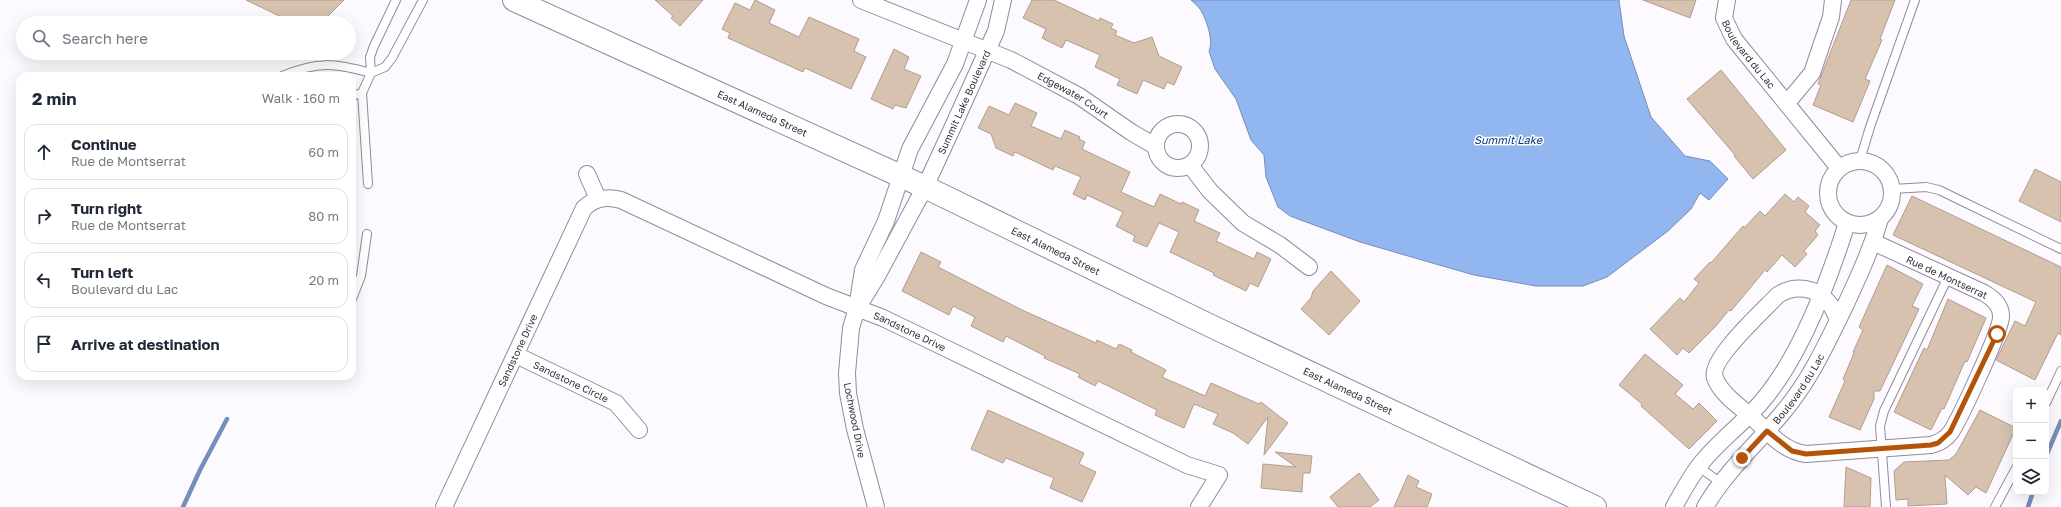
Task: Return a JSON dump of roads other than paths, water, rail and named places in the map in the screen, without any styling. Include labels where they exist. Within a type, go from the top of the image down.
[{"type":"street","name":"East Alameda Street","points":[[514,0],[920,194],[1213,327],[1595,507]]},
{"type":"street","name":"Edgewater Court","points":[[861,0],[988,49],[1078,96],[1131,132],[1155,146]]},
{"type":"street","points":[[899,184],[910,149],[955,64],[978,0]]},
{"type":"street","name":"Summit Lake Boulevard","points":[[920,194],[996,31],[1003,0]]},
{"type":"street","name":"Boulevard du Lac","points":[[1727,0],[1724,18],[1734,38],[1839,168]]},
{"type":"street","points":[[1787,103],[1812,73],[1831,17],[1833,0]]},
{"type":"street","points":[[1183,125],[1191,129],[1200,142],[1196,160],[1190,165],[1181,168],[1166,166],[1159,158],[1155,146],[1158,135],[1167,126],[1183,125]]},
{"type":"street","points":[[1860,160],[1874,163],[1882,169],[1889,177],[1893,189],[1892,200],[1887,212],[1880,219],[1867,225],[1847,223],[1833,210],[1828,196],[1832,176],[1839,168],[1854,161],[1860,160]]},
{"type":"street","points":[[1190,165],[1210,192],[1243,223],[1280,245],[1309,267]]},
{"type":"street","points":[[587,174],[598,199]]},
{"type":"street","name":"Lochwood Drive","points":[[876,507],[855,429],[848,393],[848,346],[857,308],[863,270],[886,221],[899,184]]},
{"type":"street","name":"Lochwood Drive","points":[[857,308],[877,276],[920,194]]},
{"type":"street","name":"Sandstone Drive","points":[[444,507],[584,208],[590,202],[598,199],[620,200],[826,296],[938,344],[1187,465],[1219,476],[1199,507]]},
{"type":"street","name":"Boulevard du Lac","points":[[1705,507],[1721,483],[1785,411],[1807,380],[1824,351],[1873,242],[1880,219]]},
{"type":"street","points":[[1674,507],[1699,467],[1715,447],[1763,400],[1779,378],[1822,295],[1847,223]]},
{"type":"street","name":"Rue de Montserrat","points":[[1749,415],[1792,451],[1806,454],[1931,445],[1945,438],[1953,427],[1997,334],[2001,317],[1996,303],[1984,293],[1873,242]]},
{"type":"street","points":[[1749,415],[1722,390],[1715,378],[1714,373],[1719,358],[1778,295],[1787,289],[1806,289],[1822,295],[1830,304],[1838,320]]},
{"type":"street","name":"Sandstone Circle","points":[[516,355],[616,403],[639,430]]},
{"type":"lane","points":[[368,184],[362,93],[371,73],[370,57],[372,51],[396,0]]},
{"type":"lane","points":[[292,72],[308,66],[341,65],[371,73],[385,67],[392,58],[423,0]]},
{"type":"lane","points":[[1860,160],[1870,127],[1915,0]]},
{"type":"lane","points":[[356,95],[362,93]]},
{"type":"lane","points":[[1893,189],[1926,187],[1939,190],[2061,249]]},
{"type":"lane","points":[[356,289],[361,276],[367,234]]},
{"type":"lane","points":[[1886,507],[1880,426],[1884,411],[1948,277]]},
{"type":"lane","points":[[2049,397],[2061,371]]},
{"type":"lane","points":[[1699,467],[1721,483]]},
{"type":"lane","points":[[1995,507],[2013,474]]},
{"type":"water","name":"Summit Lake","points":[[1191,0],[1619,0],[1624,36],[1651,117],[1685,156],[1710,161],[1728,179],[1709,200],[1700,193],[1691,209],[1668,231],[1607,277],[1583,286],[1536,286],[1474,275],[1360,242],[1290,216],[1278,207],[1266,177],[1264,155],[1251,140],[1236,99],[1215,69],[1209,51],[1211,41],[1205,18],[1200,9]]},
{"type":"waterway","points":[[183,507],[200,470],[227,419]]},
{"type":"waterway","points":[[2049,449],[2061,421]]},
{"type":"waterway","points":[[2028,507],[2032,495]]}]
